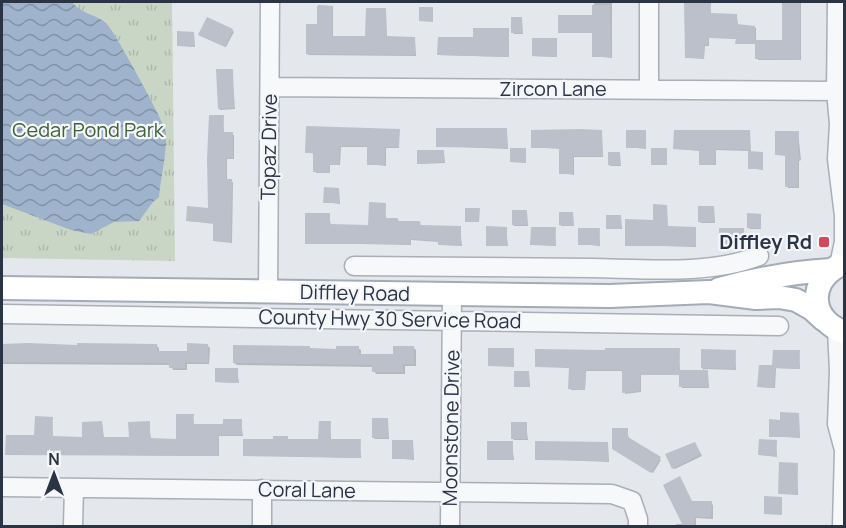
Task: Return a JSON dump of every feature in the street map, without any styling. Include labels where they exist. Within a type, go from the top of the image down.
[{"type":"main road","name":"Diffley Road","points":[[709,292],[755,279],[838,266]]},
{"type":"main road","points":[[835,327],[819,310],[817,299],[818,288],[823,278],[838,266]]},
{"type":"main road","name":"Diffley Road","points":[[2,288],[610,296],[709,292],[796,300],[835,327]]},
{"type":"street","name":"Topaz Drive","points":[[268,292],[269,2]]},
{"type":"street","points":[[649,2],[649,89]]},
{"type":"street","points":[[837,2],[842,131],[837,159],[844,216],[844,238],[838,266]]},
{"type":"street","name":"Zircon Lane","points":[[270,87],[649,89],[839,84]]},
{"type":"street","points":[[354,266],[639,269],[734,265],[759,256]]},
{"type":"street","points":[[383,266],[383,318]]},
{"type":"street","name":"Moonstone Drive","points":[[450,526],[452,294]]},
{"type":"street","name":"County Hwy 30 Service Road","points":[[2,314],[383,318],[779,326]]},
{"type":"street","points":[[835,327],[840,371],[837,424],[844,449],[842,526]]},
{"type":"street","name":"Coral Lane","points":[[2,487],[612,494],[632,501],[638,526]]},
{"type":"street","points":[[73,526],[74,488]]},
{"type":"street","points":[[262,489],[262,526]]},
{"type":"green space","name":"Cedar Pond Park","points":[[2,2],[172,2],[175,261],[2,258]]},
{"type":"water","name":"Cedar Pond Park","points":[[2,2],[72,2],[80,9],[102,20],[111,29],[166,132],[159,197],[139,221],[114,222],[91,234],[71,230],[2,204]]},
{"type":"building","points":[[684,2],[711,2],[711,13],[737,14],[737,24],[755,26],[755,40],[782,40],[782,2],[800,2],[800,60],[755,59],[755,44],[735,44],[736,38],[708,38],[708,45],[704,45],[704,58],[685,58]]},
{"type":"building","points":[[592,5],[610,5],[611,57],[592,57],[592,33],[558,33],[558,15],[592,15]]},
{"type":"building","points":[[317,6],[332,6],[332,36],[365,36],[366,8],[386,8],[386,36],[415,37],[415,55],[306,54],[306,24],[317,24]]},
{"type":"building","points":[[419,7],[433,7],[433,22],[419,21]]},
{"type":"building","points":[[207,17],[233,29],[225,47],[198,35]]},
{"type":"building","points":[[511,17],[522,17],[522,33],[511,33]]},
{"type":"building","points":[[473,28],[509,28],[509,57],[437,55],[438,37],[473,37]]},
{"type":"building","points":[[177,31],[194,32],[194,47],[177,46]]},
{"type":"building","points":[[532,38],[557,38],[557,57],[532,56]]},
{"type":"building","points":[[216,69],[233,69],[234,108],[218,109]]},
{"type":"building","points":[[209,115],[224,115],[223,132],[233,132],[233,158],[226,158],[226,179],[232,179],[231,242],[213,241],[213,223],[186,221],[187,206],[208,208]]},
{"type":"building","points":[[306,126],[400,129],[399,147],[385,147],[385,165],[367,165],[367,146],[340,146],[339,165],[330,165],[329,173],[313,172],[313,153],[305,153]]},
{"type":"building","points":[[436,128],[507,128],[507,148],[436,147]]},
{"type":"building","points":[[531,130],[602,130],[602,156],[573,156],[573,174],[559,174],[559,148],[531,148]]},
{"type":"building","points":[[626,130],[646,130],[646,148],[626,148]]},
{"type":"building","points":[[674,130],[750,130],[750,150],[716,149],[715,165],[699,165],[699,150],[673,149]]},
{"type":"building","points":[[775,131],[799,131],[798,187],[785,187],[785,155],[775,155]]},
{"type":"building","points":[[510,148],[526,148],[526,162],[510,162]]},
{"type":"building","points":[[651,148],[667,148],[667,165],[651,165]]},
{"type":"building","points":[[417,150],[444,150],[444,162],[417,164]]},
{"type":"building","points":[[748,151],[763,152],[763,169],[748,169]]},
{"type":"building","points":[[608,152],[620,152],[620,165],[608,165]]},
{"type":"building","points":[[324,187],[339,188],[339,203],[323,203]]},
{"type":"building","points":[[369,202],[386,203],[385,218],[398,218],[398,221],[420,221],[420,225],[461,226],[461,245],[438,245],[438,241],[411,239],[410,244],[305,244],[305,213],[330,213],[330,224],[368,225]]},
{"type":"building","points":[[653,204],[667,205],[667,226],[696,227],[696,246],[625,246],[625,219],[653,220]]},
{"type":"building","points":[[698,206],[714,206],[714,222],[698,222]]},
{"type":"building","points":[[465,208],[480,208],[479,222],[465,222]]},
{"type":"building","points":[[512,210],[527,210],[527,225],[512,225]]},
{"type":"building","points":[[559,212],[573,212],[573,226],[559,225]]},
{"type":"building","points":[[747,213],[761,214],[761,228],[747,228]]},
{"type":"building","points":[[606,215],[621,215],[621,229],[606,229]]},
{"type":"building","points":[[486,226],[507,227],[507,246],[486,246]]},
{"type":"building","points":[[531,227],[556,227],[555,245],[530,245]]},
{"type":"building","points":[[578,228],[600,228],[599,245],[578,245]]},
{"type":"building","points":[[719,228],[744,228],[744,247],[719,246]]},
{"type":"building","points":[[187,343],[208,344],[208,363],[185,362],[185,368],[169,368],[169,363],[2,362],[2,344],[157,344],[157,351],[187,351]]},
{"type":"building","points":[[233,345],[310,346],[310,348],[336,349],[336,346],[359,346],[359,354],[393,354],[393,346],[414,346],[414,364],[403,364],[403,372],[372,372],[372,365],[233,363]]},
{"type":"building","points":[[488,348],[514,348],[514,366],[488,366]]},
{"type":"building","points":[[605,348],[680,348],[679,370],[708,370],[708,387],[679,387],[679,375],[640,375],[640,391],[622,393],[622,370],[586,370],[585,390],[568,389],[569,367],[535,367],[535,349],[605,350]]},
{"type":"building","points":[[701,349],[736,350],[735,369],[701,368]]},
{"type":"building","points":[[773,350],[800,350],[799,369],[775,368],[774,388],[757,387],[759,365],[772,365]]},
{"type":"building","points":[[215,368],[238,368],[238,383],[215,382]]},
{"type":"building","points":[[514,371],[529,371],[529,387],[514,387]]},
{"type":"building","points":[[780,412],[799,413],[799,437],[769,437],[769,419],[780,420]]},
{"type":"building","points":[[176,414],[194,414],[193,424],[223,424],[223,419],[242,419],[242,435],[219,435],[218,456],[5,455],[6,435],[34,435],[35,416],[53,417],[52,436],[82,437],[82,422],[102,421],[103,437],[129,437],[128,422],[150,421],[150,438],[176,439]]},
{"type":"building","points":[[372,418],[388,418],[388,438],[372,438]]},
{"type":"building","points":[[319,421],[331,421],[330,439],[361,439],[360,458],[243,456],[243,439],[273,439],[273,436],[288,436],[288,439],[318,439]]},
{"type":"building","points":[[511,422],[527,422],[527,439],[511,439]]},
{"type":"building","points":[[612,428],[628,428],[628,437],[661,457],[651,473],[612,449]]},
{"type":"building","points":[[759,439],[777,440],[776,456],[758,455]]},
{"type":"building","points":[[392,440],[413,440],[413,459],[392,459]]},
{"type":"building","points":[[487,441],[513,441],[513,460],[487,460]]},
{"type":"building","points":[[535,441],[608,442],[608,461],[535,460]]},
{"type":"building","points":[[695,442],[701,454],[672,469],[665,454]]},
{"type":"building","points":[[779,462],[798,463],[797,494],[778,494]]},
{"type":"building","points":[[680,476],[692,501],[712,501],[711,517],[695,517],[694,526],[683,526],[663,485]]},
{"type":"building","points":[[764,496],[782,497],[782,515],[764,514]]},
{"type":"place","name":"Diffley Rd","points":[[824,242]]}]
